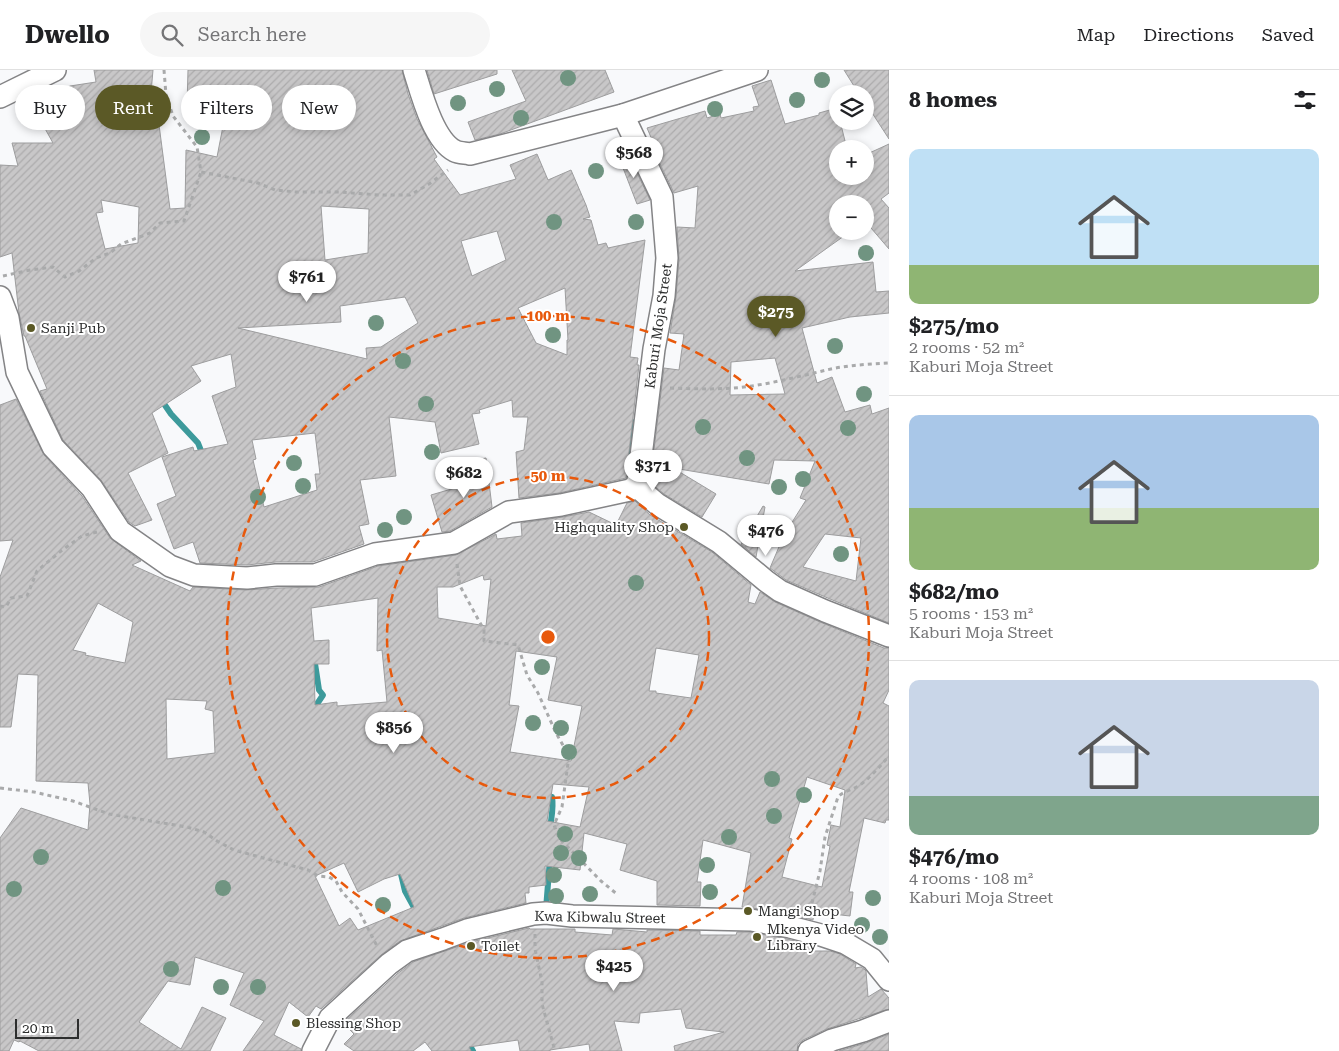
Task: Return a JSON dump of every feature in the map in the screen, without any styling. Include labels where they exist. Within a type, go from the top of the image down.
[{"type":"street","points":[[0,97],[55,70]]},
{"type":"street","points":[[414,70],[433,126],[443,141],[455,151],[470,154],[622,115],[757,70]]},
{"type":"street","name":"Kaburi Moja Street","points":[[622,115],[662,197],[667,258],[664,296],[654,349],[636,486]]},
{"type":"street","points":[[0,297],[8,318],[18,372],[53,447],[92,488],[120,531],[170,566],[194,575],[229,578],[315,575],[375,554],[454,543],[509,512],[560,505],[630,490],[636,486],[656,504],[719,542],[766,581],[780,590],[825,611],[889,636]]},
{"type":"street","name":"Kwa Kibwalu Street","points":[[313,1051],[330,1018],[407,950],[443,940],[467,930],[533,914],[751,920],[804,931],[845,943],[872,959],[889,980]]},
{"type":"street","points":[[809,1051],[832,1040],[889,1021]]},
{"type":"path","points":[[0,276],[53,267],[65,277],[79,271],[96,258],[110,253],[120,244],[150,233],[160,223],[184,222],[201,172],[197,147],[173,116],[166,94],[164,70]]},
{"type":"path","points":[[201,172],[258,183],[275,190],[410,195],[449,169],[455,151]]},
{"type":"path","points":[[650,386],[725,389],[753,386],[832,369],[889,363]]},
{"type":"path","points":[[0,606],[6,607],[10,598],[27,596],[37,571],[82,536],[101,531],[120,531]]},
{"type":"path","points":[[454,543],[460,586],[484,630],[484,641],[518,645],[527,675],[569,756],[562,807],[554,824],[559,838],[601,882],[643,917]]},
{"type":"path","points":[[804,931],[814,898],[825,838],[838,796],[859,786],[889,756]]},
{"type":"path","points":[[0,788],[34,792],[73,800],[109,814],[187,827],[204,832],[234,850],[308,870],[318,876],[329,877],[336,881],[342,892],[358,909],[376,946],[389,964]]},
{"type":"path","points":[[533,914],[535,949],[542,982],[542,1004],[555,1051]]},
{"type":"building","points":[[94,70],[153,70],[152,85],[95,85],[95,130],[160,130],[170,209],[185,208],[186,150],[217,157],[222,130],[272,130],[272,85],[188,85],[188,70],[402,70],[417,119],[437,157],[434,159],[460,195],[516,179],[510,165],[537,154],[548,180],[571,170],[590,217],[583,219],[591,220],[598,245],[606,243],[608,248],[645,240],[630,357],[638,358],[637,365],[639,365],[626,478],[559,493],[519,498],[516,452],[524,450],[528,417],[513,417],[512,400],[479,410],[480,413],[472,414],[479,444],[441,453],[435,422],[389,417],[396,476],[360,480],[369,524],[359,526],[364,544],[313,562],[276,562],[247,565],[200,563],[193,542],[174,549],[157,504],[176,496],[162,457],[193,447],[194,451],[228,444],[212,396],[236,387],[231,354],[191,366],[201,381],[152,413],[168,453],[128,473],[152,520],[135,526],[129,522],[101,480],[63,440],[40,391],[47,389],[24,336],[19,313],[12,253],[0,257],[0,165],[18,166],[12,143],[53,143],[46,130],[85,130],[85,85],[76,85],[96,82]],"holes":[[[101,200],[139,207],[138,243],[105,249],[96,213],[103,212]],[[321,206],[369,209],[368,253],[325,260]],[[497,231],[506,260],[472,276],[461,241]],[[565,288],[568,340],[567,355],[536,343],[518,308]],[[405,297],[418,323],[381,347],[366,348],[367,359],[238,328],[341,322],[340,306]],[[315,433],[320,474],[315,474],[317,490],[264,507],[253,460],[256,459],[252,440]]]},
{"type":"building","points":[[427,70],[497,70],[497,74],[434,94]]},
{"type":"building","points":[[512,70],[605,70],[614,92],[500,134],[475,140],[468,122],[526,101]]},
{"type":"building","points":[[844,70],[889,70],[889,139],[874,116],[874,85],[853,85]]},
{"type":"building","points":[[771,80],[785,124],[819,115],[819,113],[829,110],[829,130],[842,130],[845,140],[829,140],[829,185],[874,185],[874,151],[889,144],[889,193],[881,199],[889,208],[889,249],[874,232],[874,195],[829,195],[829,240],[838,240],[795,271],[873,262],[876,292],[889,291],[889,313],[850,317],[802,328],[817,383],[832,377],[845,412],[870,405],[872,414],[889,408],[889,623],[786,580],[770,568],[784,535],[806,500],[800,498],[815,461],[774,460],[769,484],[673,468],[716,494],[702,517],[664,494],[650,482],[664,368],[679,370],[684,334],[670,333],[676,297],[679,259],[677,227],[695,228],[698,186],[674,193],[650,143],[653,142],[647,128],[705,111],[707,118],[720,114],[721,118],[754,111],[753,107],[759,106],[752,86]],"holes":[[[775,358],[785,394],[730,395],[731,362]],[[825,534],[861,538],[856,581],[803,567]]]},
{"type":"building","points":[[627,152],[650,200],[637,204],[618,155]]},
{"type":"building","points":[[16,399],[44,455],[82,496],[110,538],[141,561],[132,565],[190,591],[193,587],[246,590],[319,587],[378,566],[456,555],[496,534],[497,539],[522,536],[521,523],[589,512],[616,525],[627,503],[635,501],[650,515],[712,552],[751,585],[748,602],[755,604],[760,592],[775,602],[820,622],[884,648],[889,648],[889,690],[883,703],[889,706],[889,820],[886,820],[885,823],[864,818],[849,892],[853,892],[850,916],[814,912],[813,920],[742,907],[751,853],[703,840],[697,882],[701,882],[700,906],[657,905],[657,881],[620,870],[627,844],[584,833],[580,870],[545,866],[546,885],[529,887],[529,893],[525,893],[526,903],[464,918],[400,941],[381,955],[321,1009],[316,1006],[308,1017],[289,1002],[274,1035],[301,1049],[301,1051],[243,1051],[264,1021],[230,1005],[244,973],[195,957],[190,985],[168,981],[139,1022],[181,1049],[202,1007],[226,1018],[210,1051],[39,1051],[20,1041],[14,1040],[9,1051],[0,1051],[0,838],[21,808],[88,830],[90,804],[88,783],[36,781],[38,675],[18,674],[11,727],[0,727],[0,577],[13,540],[0,541],[0,405]],"holes":[[[483,575],[484,580],[491,579],[486,626],[438,618],[437,587],[453,587]],[[378,598],[377,651],[382,650],[387,702],[337,706],[337,702],[315,705],[314,664],[329,664],[329,640],[314,641],[311,608]],[[98,603],[133,622],[125,663],[85,655],[86,653],[73,650]],[[656,648],[699,655],[691,698],[656,693],[656,691],[649,691]],[[516,651],[557,657],[548,700],[582,706],[571,761],[510,752],[519,706],[509,705]],[[166,699],[207,701],[205,709],[213,711],[215,753],[167,759]],[[807,777],[845,790],[840,827],[831,825],[827,845],[830,846],[822,887],[782,877],[792,839],[789,838]],[[553,784],[589,787],[580,827],[547,821]],[[344,863],[358,892],[384,879],[400,874],[414,907],[358,930],[350,918],[339,926],[315,876]]]},
{"type":"building","points":[[486,458],[492,507],[450,531],[442,532],[431,495],[472,483],[469,461]]},
{"type":"building","points":[[763,506],[765,507],[756,557],[741,544]]},
{"type":"building","points":[[529,928],[575,929],[575,932],[612,935],[613,929],[647,932],[647,930],[700,931],[700,935],[736,935],[737,932],[750,932],[787,939],[811,945],[810,951],[830,951],[840,954],[856,964],[855,968],[861,967],[864,969],[866,971],[868,997],[881,989],[889,998],[889,1009],[827,1029],[803,1040],[798,1044],[797,1051],[675,1051],[674,1046],[724,1032],[686,1028],[681,1009],[640,1013],[639,1023],[614,1021],[622,1051],[590,1051],[589,1044],[550,1051],[520,1051],[518,1040],[469,1047],[471,1051],[432,1051],[425,1042],[413,1051],[354,1051],[344,1044],[354,1034],[343,1023],[413,962],[471,942]]},
{"type":"building","points":[[889,1034],[889,1051],[839,1051],[866,1043]]},
{"type":"waterway","points":[[160,398],[171,414],[198,443],[204,458]]},
{"type":"waterway","points":[[633,470],[629,463],[635,422]]},
{"type":"waterway","points":[[313,710],[323,695],[319,690],[314,657]]},
{"type":"waterway","points":[[543,795],[552,797],[553,809],[550,829]]},
{"type":"waterway","points":[[546,909],[550,859]]},
{"type":"waterway","points":[[401,874],[405,891],[417,913]]},
{"type":"waterway","points":[[467,1041],[473,1051]]},
{"type":"place","name":"Sanji Pub","points":[[31,328]]},
{"type":"place","name":"Highquality Shop","points":[[684,527]]},
{"type":"place","name":"Mangi Shop","points":[[748,911]]},
{"type":"place","name":"Mkenya Video Library","points":[[757,937]]},
{"type":"place","name":"Toilet","points":[[471,946]]},
{"type":"place","name":"Blessing Shop","points":[[296,1023]]}]
